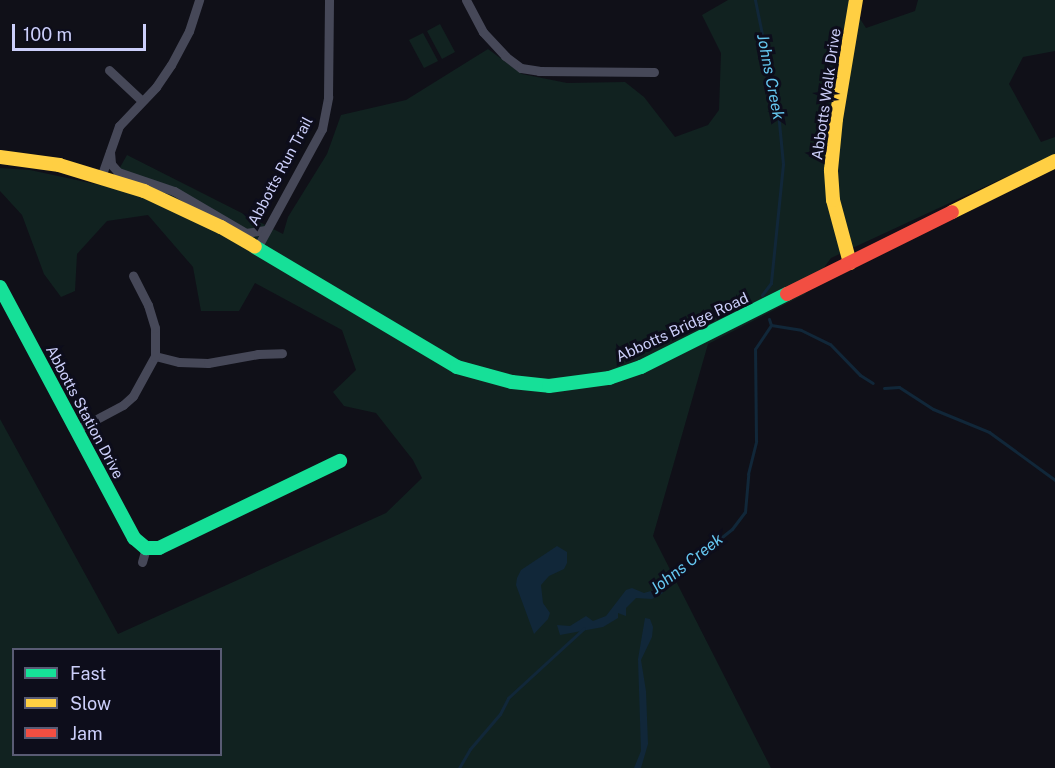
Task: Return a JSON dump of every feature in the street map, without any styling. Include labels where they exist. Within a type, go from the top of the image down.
[{"type":"main road","name":"Abbotts Walk Drive","points":[[850,263],[833,200],[831,170],[836,119],[856,0]]},
{"type":"main road","name":"Abbotts Bridge Road","points":[[0,149],[13,151],[18,159]]},
{"type":"main road","name":"Abbotts Bridge Road","points":[[0,157],[59,165],[101,177],[182,207],[257,248],[458,367],[504,381],[549,386],[609,378],[641,368],[1055,161]]},
{"type":"main road","name":"Abbotts Station Drive","points":[[0,287],[134,537],[146,548]]},
{"type":"main road","points":[[146,548],[159,548],[189,535],[340,460]]},
{"type":"street","points":[[101,177],[119,126],[156,87],[171,65],[189,31],[199,0]]},
{"type":"street","name":"Abbotts Run Trail","points":[[257,248],[322,129],[328,97],[329,0]]},
{"type":"street","points":[[466,0],[483,32],[505,56],[521,68],[539,71],[654,72]]},
{"type":"street","points":[[109,70],[142,101]]},
{"type":"street","points":[[111,145],[111,164],[118,171],[174,191],[246,233],[266,230]]},
{"type":"street","points":[[76,430],[123,405],[133,396],[155,356],[155,328],[148,305],[133,276]]},
{"type":"street","points":[[155,356],[179,362],[208,363],[258,354],[282,353]]},
{"type":"street","points":[[142,562],[146,548]]},
{"type":"shaded area","points":[[728,0],[848,0],[866,28],[915,11],[918,0],[1055,0],[1055,51],[1023,57],[1009,84],[1041,142],[1055,137],[1055,154],[831,258],[805,294],[708,344],[653,536],[771,768],[0,768],[0,419],[118,634],[386,513],[422,478],[413,460],[376,413],[344,406],[333,392],[356,370],[342,330],[255,283],[239,311],[201,311],[193,267],[148,215],[107,221],[77,254],[75,291],[61,297],[44,274],[22,215],[0,191],[0,168],[30,170],[109,187],[127,155],[283,234],[288,217],[327,154],[341,115],[406,100],[488,49],[522,74],[567,83],[625,82],[644,97],[675,137],[708,125],[719,110],[721,53],[702,15]]},
{"type":"shaded area","points":[[440,24],[455,52],[442,59],[427,31]]},
{"type":"shaded area","points":[[423,33],[438,61],[424,68],[409,40]]},
{"type":"water","points":[[557,546],[567,552],[567,563],[564,569],[549,576],[541,585],[543,603],[550,613],[548,619],[534,634],[516,585],[517,578],[521,570]]},
{"type":"water","points":[[632,588],[644,593],[661,588],[663,593],[652,599],[636,598],[626,608],[626,616],[618,613],[618,618],[603,627],[560,635],[557,625],[570,626],[586,616],[593,621],[606,616],[626,590]]},
{"type":"water","points":[[645,618],[650,619],[653,627],[652,637],[641,660],[646,691],[648,744],[641,768],[634,768],[641,751],[638,659]]},
{"type":"waterway","name":"Johns Creek","points":[[755,0],[778,112],[783,164],[771,283],[762,295]]},
{"type":"waterway","name":"Johns Creek","points":[[769,319],[771,325]]},
{"type":"waterway","points":[[771,325],[801,330],[830,344],[860,375],[873,383]]},
{"type":"waterway","name":"Johns Creek","points":[[656,590],[732,529],[745,512],[748,474],[756,441],[755,349],[771,325]]},
{"type":"waterway","points":[[884,388],[899,387],[933,409],[989,432],[1055,480]]},
{"type":"waterway","name":"Johns Creek","points":[[459,768],[470,749],[500,714],[508,698],[584,628]]},
{"type":"traffic: fast","points":[[255,247],[457,367],[512,382],[549,386],[609,378],[641,367],[787,294]]},
{"type":"traffic: fast","points":[[0,287],[134,538],[146,548],[159,548],[340,461]]},
{"type":"traffic: slow","points":[[850,263],[833,200],[831,170],[836,119],[856,0]]},
{"type":"traffic: slow","points":[[0,157],[59,165],[144,191],[221,227],[255,247]]},
{"type":"traffic: slow","points":[[952,212],[1055,161]]},
{"type":"traffic: jam","points":[[787,294],[952,212]]}]
